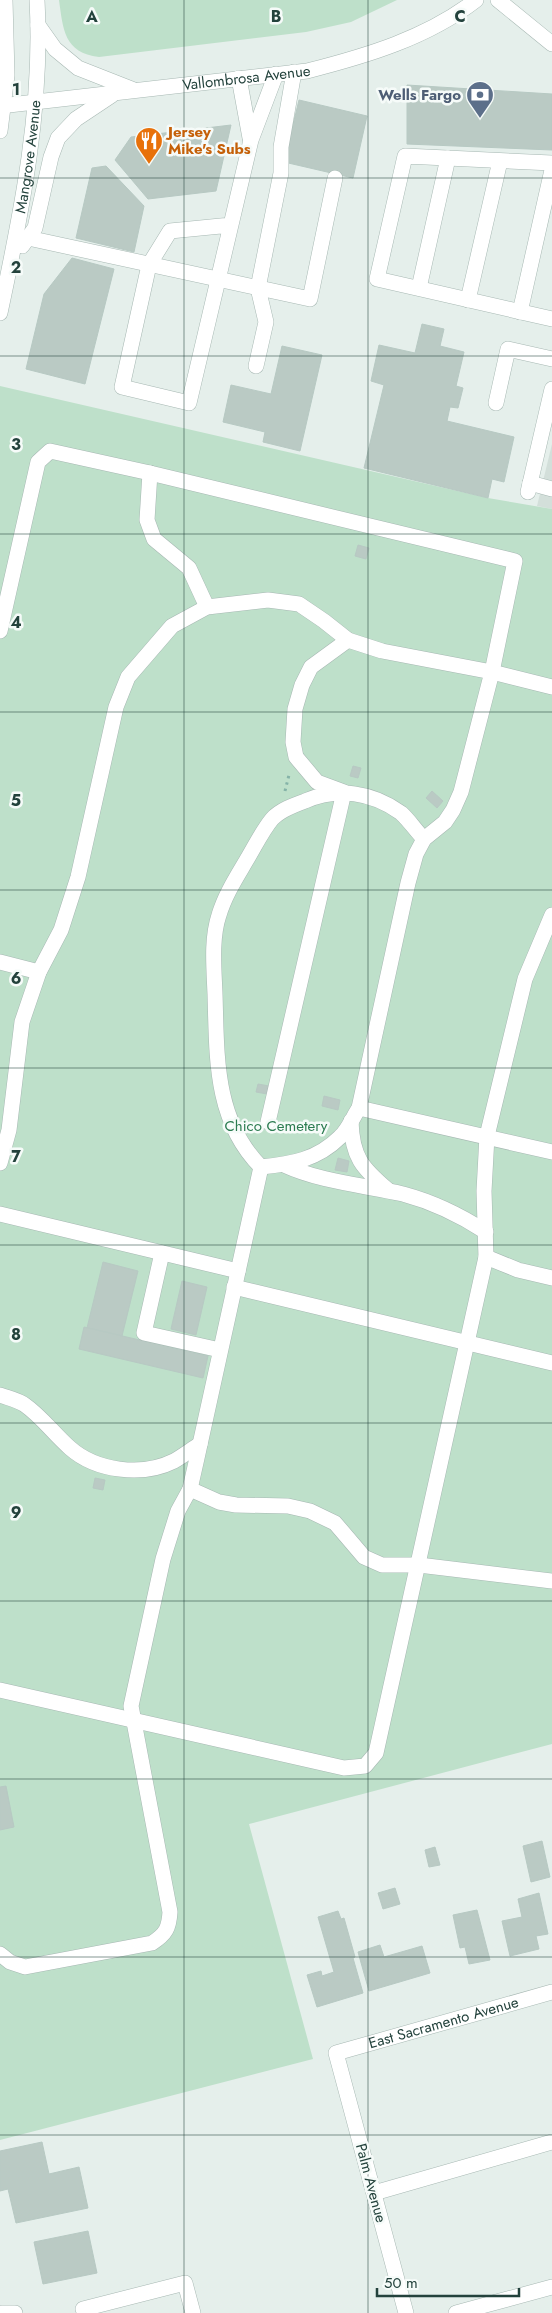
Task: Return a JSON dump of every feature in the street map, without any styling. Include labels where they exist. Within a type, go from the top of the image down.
[{"type":"street","name":"Mangrove Avenue","points":[[0,131],[7,75],[5,0]]},
{"type":"street","name":"Mangrove Avenue","points":[[0,312],[11,262],[32,137],[38,25],[37,0]]},
{"type":"street","name":"Vallombrosa Avenue","points":[[2,106],[294,72],[347,61],[402,42],[462,11],[476,0]]},
{"type":"street","points":[[498,0],[552,44]]},
{"type":"street","points":[[38,25],[55,49],[78,68],[135,90]]},
{"type":"street","points":[[256,366],[266,322],[258,288],[281,174],[281,146],[294,72]]},
{"type":"street","points":[[231,226],[170,231],[149,265],[122,387],[189,403],[231,226],[251,140],[276,74]]},
{"type":"street","points":[[239,78],[251,140]]},
{"type":"street","points":[[11,262],[35,228],[51,158],[58,138],[76,119],[114,93]]},
{"type":"street","points":[[552,163],[405,156],[377,279],[552,319]]},
{"type":"street","points":[[419,288],[448,158]]},
{"type":"street","points":[[468,300],[500,161]]},
{"type":"street","points":[[520,312],[552,170]]},
{"type":"street","points":[[28,238],[310,299],[335,178]]},
{"type":"street","points":[[496,402],[508,349],[552,359]]},
{"type":"street","points":[[552,389],[529,488],[552,489]]},
{"type":"street","points":[[0,631],[38,462],[50,452],[150,472],[515,561],[492,672],[470,763],[453,810],[445,822],[424,839],[416,854],[359,1108],[341,1137],[322,1152],[296,1163],[261,1168]]},
{"type":"street","points":[[150,472],[146,520],[154,539],[189,568],[207,607]]},
{"type":"street","points":[[0,1163],[8,1130],[22,1022],[40,972],[61,930],[78,877],[116,707],[128,677],[172,626],[207,607],[268,600],[299,604],[348,640],[382,651],[492,672],[552,688]]},
{"type":"street","points":[[348,640],[311,667],[302,685],[295,709],[293,742],[296,758],[316,782],[344,792],[364,795],[380,801],[402,814],[424,839]]},
{"type":"street","points":[[261,1168],[246,1152],[231,1124],[223,1096],[217,1063],[214,942],[218,916],[228,890],[272,819],[292,806],[317,796],[344,792]]},
{"type":"street","points":[[268,1122],[344,792]]},
{"type":"street","points":[[0,1690],[344,1768],[366,1766],[376,1754],[486,1257],[484,1190],[487,1136],[523,987],[552,915]]},
{"type":"street","points":[[0,962],[40,972]]},
{"type":"street","points":[[359,1108],[552,1152]]},
{"type":"street","points":[[351,1121],[351,1142],[357,1158],[368,1173],[389,1192]]},
{"type":"street","points":[[284,1165],[300,1172],[431,1203],[463,1216],[486,1232]]},
{"type":"street","points":[[0,1954],[10,1962],[25,1967],[152,1943],[164,1935],[169,1927],[170,1912],[131,1706],[163,1559],[178,1511],[190,1489],[261,1168]]},
{"type":"street","points":[[0,1214],[238,1271]]},
{"type":"street","points":[[162,1253],[144,1333],[220,1350]]},
{"type":"street","points":[[486,1257],[518,1270],[552,1278]]},
{"type":"street","points":[[234,1287],[552,1363]]},
{"type":"street","points":[[0,1395],[24,1404],[50,1426],[70,1448],[93,1464],[117,1469],[152,1469],[174,1461],[200,1444]]},
{"type":"street","points":[[190,1489],[219,1502],[236,1505],[288,1506],[310,1511],[335,1524],[364,1557],[382,1565],[419,1565],[552,1581]]},
{"type":"street","name":"East Sacramento Avenue","points":[[336,2053],[552,1992]]},
{"type":"street","name":"Palm Avenue","points":[[336,2053],[406,2313]]},
{"type":"street","points":[[374,2193],[552,2142]]},
{"type":"street","points":[[83,2309],[185,2283],[193,2313]]},
{"type":"street","points":[[456,2313],[552,2287]]},
{"type":"street","points":[[2,2313],[15,2313]]},
{"type":"path","points":[[272,819],[283,799],[290,772]]},
{"type":"shaded area","points":[[552,444],[552,509],[537,506]]},
{"type":"green space","points":[[59,0],[397,0],[351,22],[306,32],[99,57],[87,55],[72,45],[67,38]]},
{"type":"green space","name":"Chico Cemetery","points":[[0,386],[488,498],[552,509],[552,1744],[249,1824],[313,2059],[0,2140]]},
{"type":"building","name":"Wells Fargo","points":[[407,85],[552,94],[552,150],[407,144]]},
{"type":"building","points":[[299,100],[367,116],[353,178],[284,162]]},
{"type":"building","points":[[231,125],[216,191],[148,199],[115,160],[131,137]]},
{"type":"building","points":[[106,166],[144,206],[134,252],[76,238],[92,168]]},
{"type":"building","points":[[72,258],[114,269],[85,384],[26,369],[44,294]]},
{"type":"building","points":[[422,324],[444,329],[440,346],[464,352],[456,386],[463,388],[458,408],[450,407],[447,421],[514,437],[504,482],[492,479],[488,498],[364,468],[384,385],[371,381],[379,345],[415,353]]},
{"type":"building","points":[[282,346],[322,355],[300,451],[263,442],[265,432],[223,422],[231,385],[271,394]]},
{"type":"building","points":[[358,545],[369,548],[366,559],[355,556]]},
{"type":"building","points":[[353,766],[361,768],[358,778],[350,776]]},
{"type":"building","points":[[432,791],[443,801],[437,808],[426,798]]},
{"type":"building","points":[[258,1084],[269,1086],[267,1094],[256,1092]]},
{"type":"building","points":[[324,1096],[340,1100],[338,1110],[322,1106]]},
{"type":"building","points":[[338,1158],[349,1161],[347,1172],[335,1170]]},
{"type":"building","points":[[103,1262],[138,1271],[122,1336],[87,1328]]},
{"type":"building","points":[[182,1281],[207,1287],[196,1335],[171,1329]]},
{"type":"building","points":[[84,1327],[208,1356],[203,1378],[79,1349]]},
{"type":"building","points":[[95,1478],[105,1480],[103,1490],[93,1488]]},
{"type":"building","points":[[6,1786],[14,1827],[0,1830],[0,1787]]},
{"type":"building","points":[[542,1841],[550,1877],[531,1882],[523,1846]]},
{"type":"building","points":[[435,1847],[440,1865],[429,1867],[425,1850]]},
{"type":"building","points":[[395,1888],[400,1904],[383,1909],[378,1893]]},
{"type":"building","points":[[539,1893],[548,1934],[536,1936],[539,1949],[510,1956],[502,1921],[522,1917],[518,1899]]},
{"type":"building","points":[[477,1910],[490,1960],[469,1964],[465,1947],[460,1948],[453,1915]]},
{"type":"building","points":[[338,1911],[341,1919],[344,1918],[363,1993],[317,2007],[307,1975],[321,1971],[322,1976],[334,1972],[318,1917]]},
{"type":"building","points":[[380,1945],[384,1957],[422,1946],[430,1973],[369,1991],[358,1952]]},
{"type":"building","points":[[42,2142],[49,2174],[79,2167],[88,2208],[16,2223],[8,2189],[0,2191],[0,2151]]},
{"type":"building","points":[[88,2231],[97,2273],[43,2284],[34,2242]]},
{"type":"place","name":"Wells Fargo","points":[[480,119]]},
{"type":"place","name":"Jersey Mike's Subs","points":[[149,165]]}]
